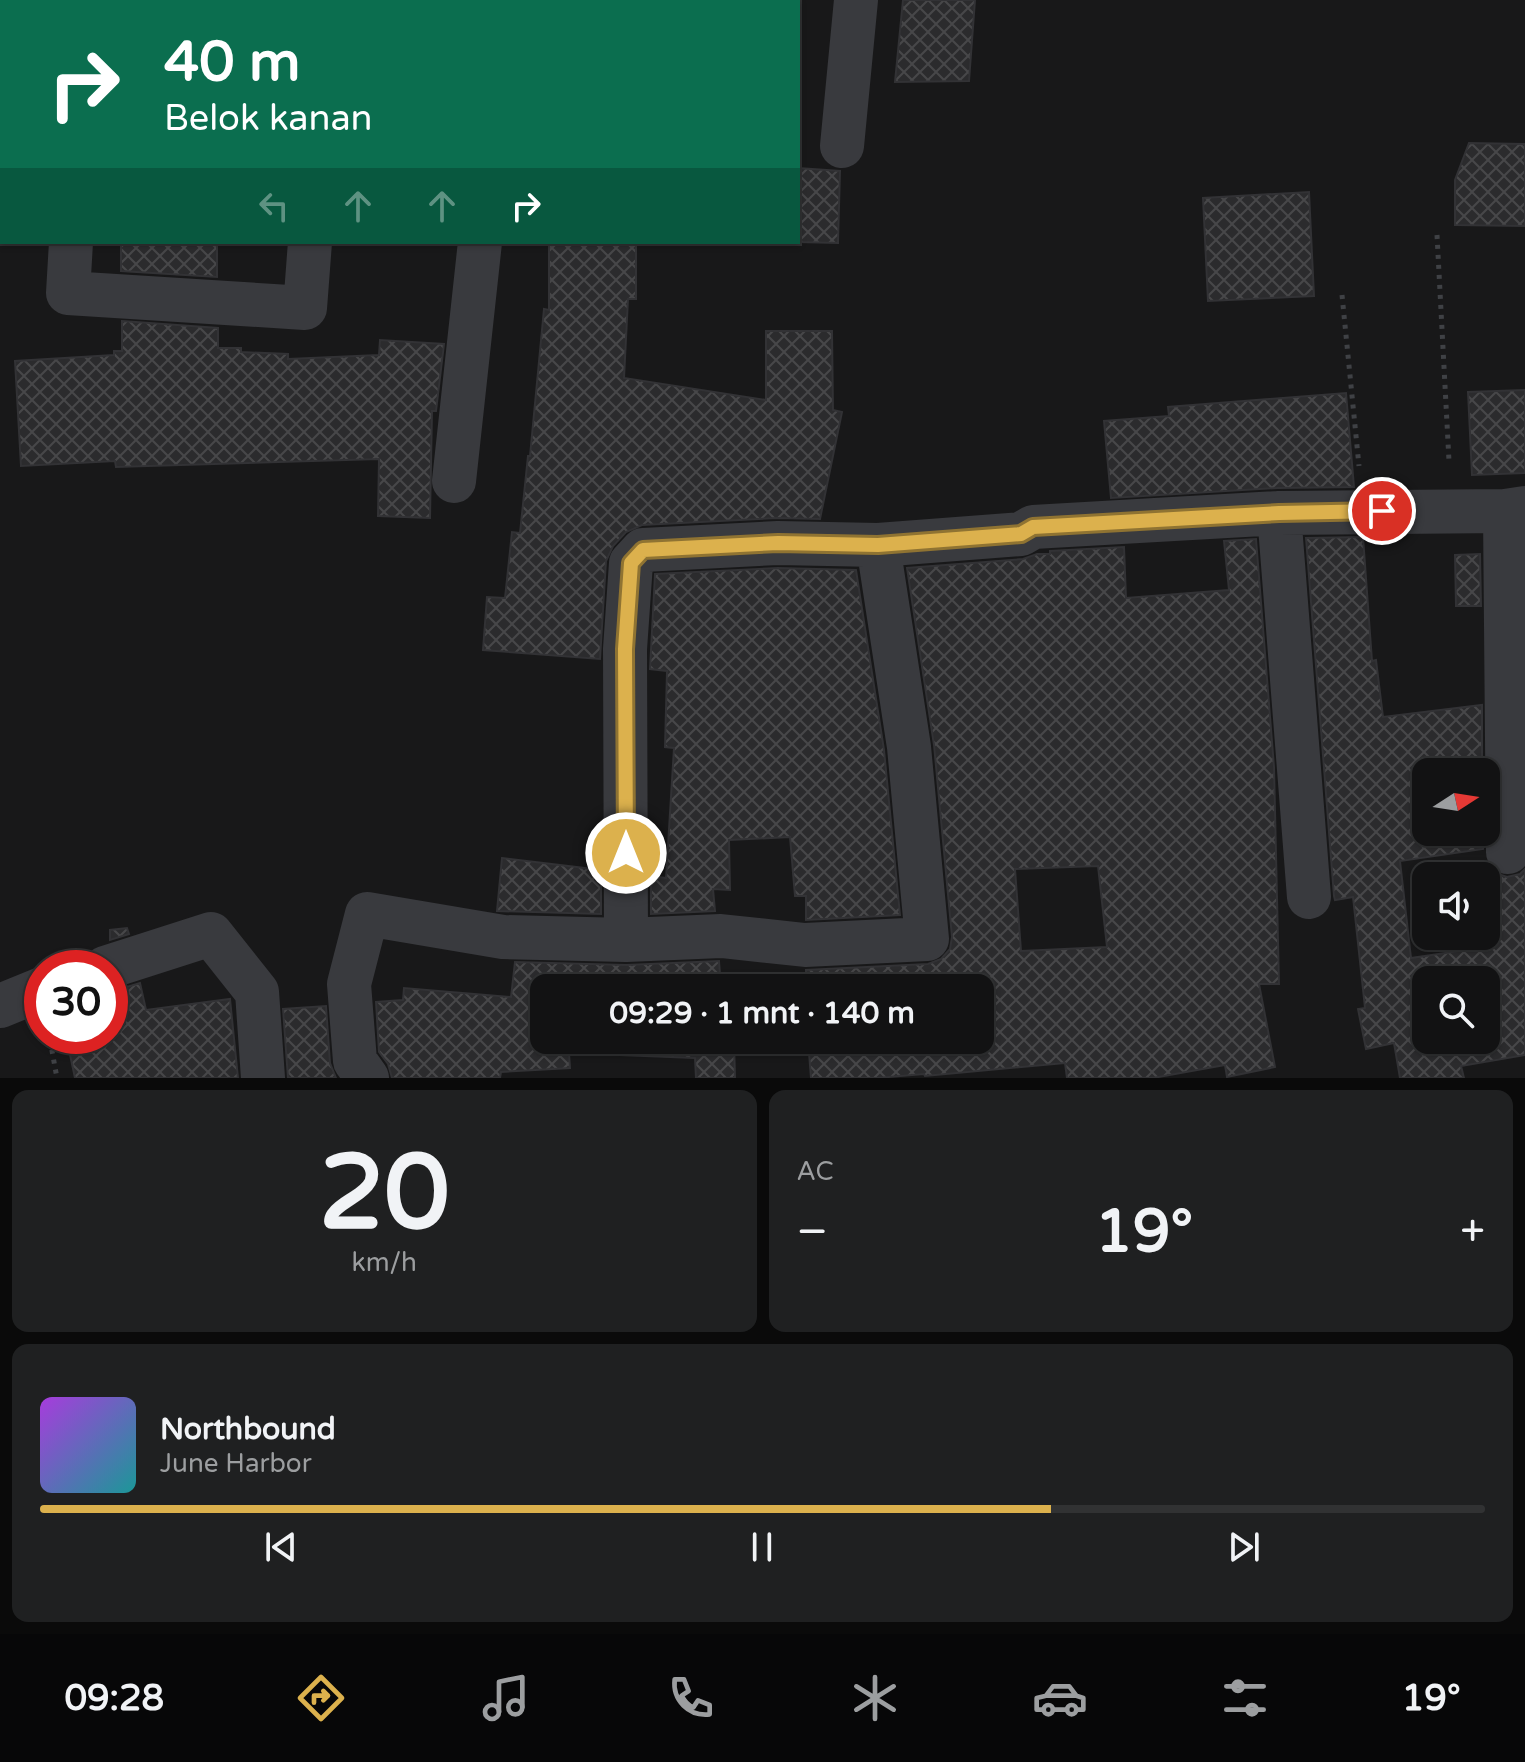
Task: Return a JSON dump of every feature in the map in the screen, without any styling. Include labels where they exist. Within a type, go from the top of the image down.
[{"type":"street","points":[[842,146],[856,0]]},
{"type":"street","points":[[71,244],[68,293],[305,308],[310,244]]},
{"type":"street","points":[[454,481],[480,244]]},
{"type":"street","points":[[626,940],[625,649],[631,563],[643,550],[778,543],[878,545],[1021,534],[1033,527],[1279,513],[1515,509],[1508,852]]},
{"type":"street","points":[[1279,513],[1309,897]]},
{"type":"street","points":[[367,1078],[355,1061],[349,984],[367,914],[503,937],[626,940],[721,936],[805,945],[927,939],[909,747],[878,545]]},
{"type":"street","points":[[128,961],[211,934],[257,992],[263,1078]]},
{"type":"street","points":[[0,1006],[24,996]]},
{"type":"path","points":[[1437,235],[1451,512]]},
{"type":"path","points":[[1342,295],[1364,511]]},
{"type":"path","points":[[52,1054],[57,1078]]},
{"type":"building","points":[[903,0],[975,0],[969,81],[895,82]]},
{"type":"building","points":[[1469,143],[1525,144],[1525,226],[1455,225],[1455,180]]},
{"type":"building","points":[[800,168],[840,171],[838,243],[800,242]]},
{"type":"building","points":[[1309,192],[1314,296],[1208,301],[1203,198]]},
{"type":"building","points":[[121,244],[217,244],[217,277],[121,271]]},
{"type":"building","points":[[549,244],[636,244],[636,299],[628,299],[624,378],[766,400],[766,331],[832,331],[833,410],[842,412],[820,519],[777,518],[642,525],[626,532],[613,546],[606,561],[600,659],[483,650],[487,597],[505,598],[512,532],[520,533],[544,309],[549,310]]},
{"type":"building","points":[[122,321],[218,328],[218,348],[288,354],[288,359],[379,355],[380,340],[444,344],[436,411],[432,411],[430,518],[378,516],[379,459],[116,467],[115,461],[21,466],[15,361],[114,355],[114,351],[122,351]]},
{"type":"building","points":[[1525,390],[1525,473],[1472,475],[1468,392]]},
{"type":"building","points":[[1346,393],[1354,487],[1278,488],[1111,498],[1104,421],[1169,416],[1168,407]]},
{"type":"building","points":[[1363,537],[1372,661],[1376,660],[1383,717],[1482,705],[1482,758],[1412,758],[1412,846],[1483,846],[1483,849],[1400,861],[1411,958],[1466,950],[1500,950],[1500,875],[1507,877],[1520,874],[1525,869],[1525,1055],[1461,1066],[1464,1078],[1400,1078],[1394,1043],[1366,1049],[1358,1009],[1365,1008],[1353,897],[1335,900],[1306,538]]},
{"type":"building","points":[[1256,539],[1274,767],[1279,984],[1259,984],[1275,1067],[1227,1077],[1225,1065],[1153,1078],[1067,1078],[1065,1063],[925,1076],[811,1078],[809,1054],[994,1054],[994,974],[806,974],[806,970],[928,964],[941,959],[950,949],[952,937],[934,745],[907,568],[1023,559],[1050,554],[1050,551],[1124,547],[1126,598],[1229,590],[1224,541]],"holes":[[[1098,866],[1107,947],[1021,951],[1015,869]]]},
{"type":"building","points":[[1480,554],[1481,606],[1456,606],[1455,555]]},
{"type":"building","points":[[778,568],[856,570],[884,750],[900,915],[806,920],[806,896],[795,896],[790,837],[729,840],[730,890],[713,889],[715,911],[651,914],[651,876],[666,878],[674,748],[665,747],[667,671],[650,669],[655,574]]},
{"type":"building","points":[[502,858],[601,870],[601,914],[497,911]]},
{"type":"building","points":[[127,928],[129,934],[110,940],[110,930]]},
{"type":"building","points":[[719,961],[720,974],[530,974],[530,1054],[569,1054],[570,1068],[501,1072],[500,1078],[392,1078],[388,1064],[379,1052],[376,1002],[403,1000],[404,988],[511,997],[515,962],[626,965]]},
{"type":"building","points":[[140,983],[146,1010],[230,999],[238,1078],[75,1078],[70,1054],[128,1054],[128,987]]},
{"type":"building","points":[[326,1006],[330,1063],[336,1078],[288,1078],[283,1009]]},
{"type":"building","points":[[594,1054],[734,1054],[735,1078],[696,1078],[695,1058]]},
{"type":"route","points":[[626,853],[625,649],[631,563],[643,550],[778,543],[878,545],[1021,534],[1033,527],[1279,513],[1382,511]]}]
